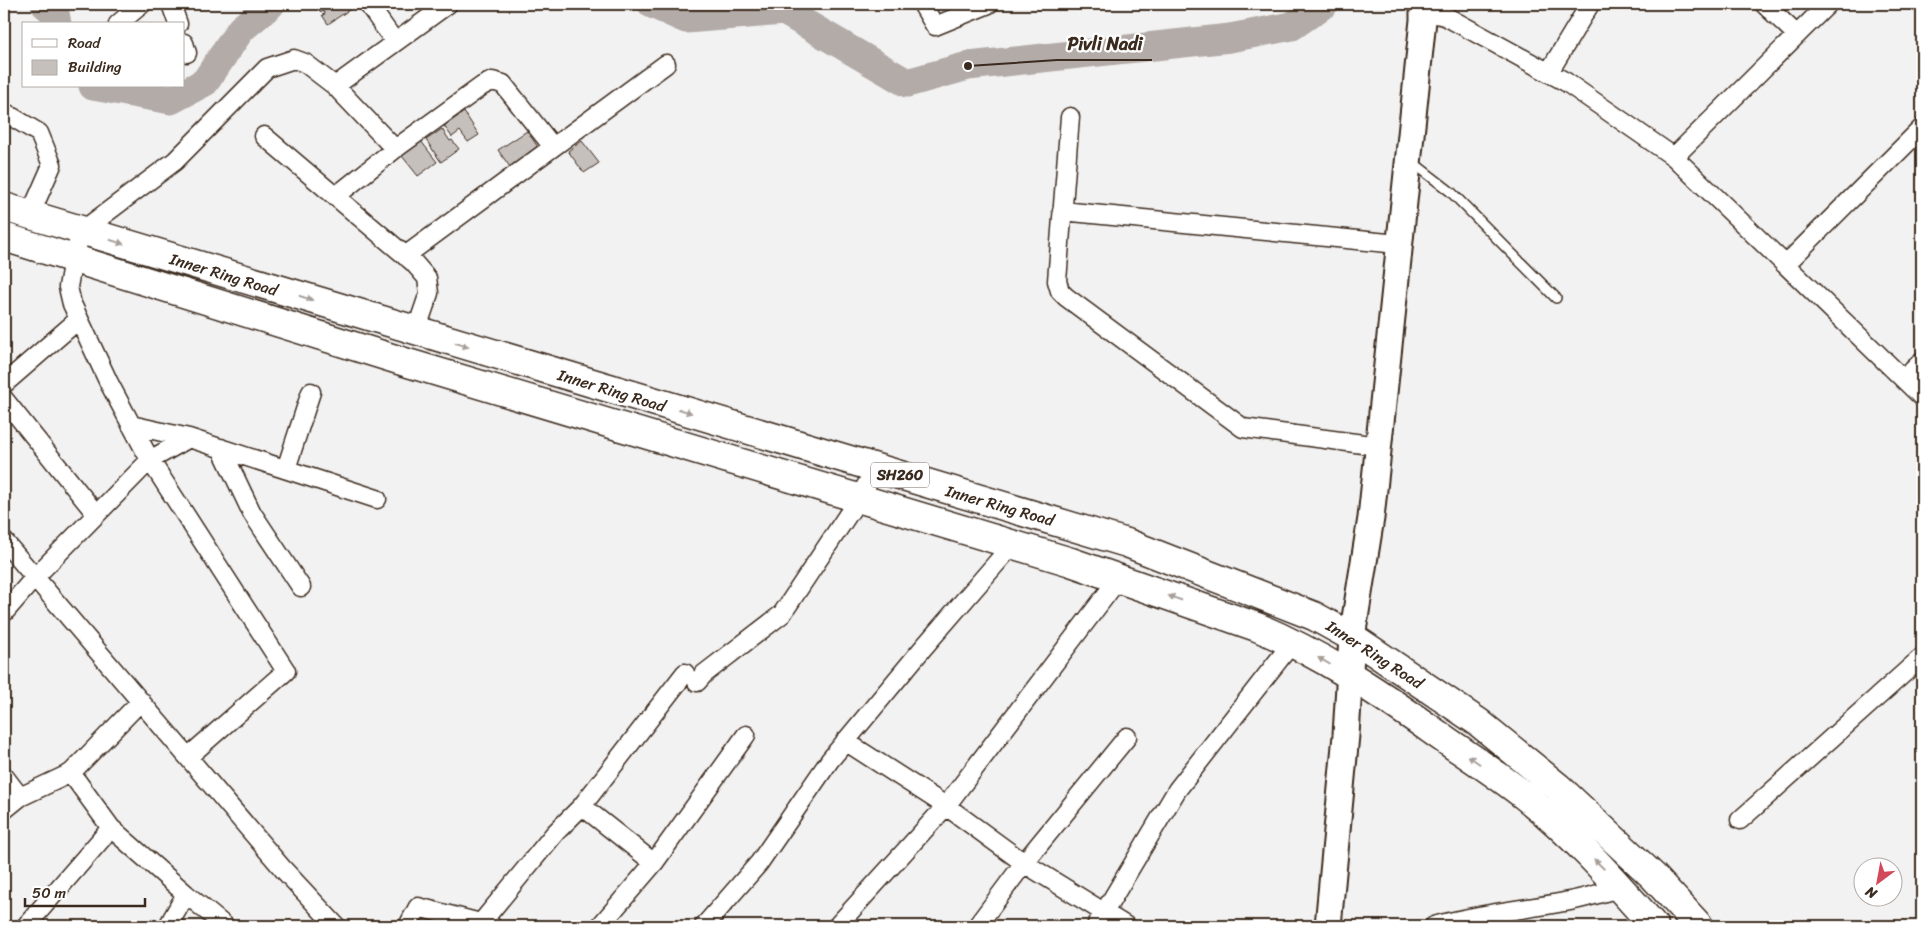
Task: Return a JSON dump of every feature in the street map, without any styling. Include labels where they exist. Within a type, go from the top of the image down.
[{"type":"highway","name":"Inner Ring Road","points":[[4,207],[1127,543],[1314,616],[1352,637],[1478,722],[1558,787],[1653,876],[1699,926]]},
{"type":"highway","name":"Inner Ring Road","points":[[4,238],[408,363],[1013,544],[1119,578],[1257,627],[1292,643],[1377,691],[1525,797],[1580,845],[1654,926]]},
{"type":"street","points":[[120,22],[142,4]]},
{"type":"street","points":[[171,4],[177,22]]},
{"type":"street","points":[[368,4],[395,42]]},
{"type":"street","points":[[335,86],[448,4]]},
{"type":"street","points":[[922,4],[935,26],[989,4]]},
{"type":"street","points":[[1549,72],[1590,4]]},
{"type":"street","points":[[1764,4],[1797,35]]},
{"type":"street","points":[[1674,157],[1828,4]]},
{"type":"street","points":[[1328,926],[1352,637],[1371,518],[1423,7],[1445,16],[1566,82],[1674,157],[1922,397]]},
{"type":"street","points":[[188,757],[286,671],[150,460],[109,383],[72,304],[68,287],[73,259],[82,231],[175,161],[267,68],[294,59],[305,63],[335,86],[395,149]]},
{"type":"street","points":[[405,256],[666,64]]},
{"type":"street","points":[[336,196],[395,149],[482,86],[492,81],[503,84],[553,147]]},
{"type":"street","points":[[4,112],[39,133],[52,165],[30,215]]},
{"type":"street","points":[[1070,117],[1057,281],[1060,291],[1066,298],[1242,428],[1378,446]]},
{"type":"street","points":[[1786,264],[1922,128]]},
{"type":"street","points":[[264,136],[405,256],[427,278],[429,293],[416,331]]},
{"type":"street","points":[[1062,211],[1398,244]]},
{"type":"street","points":[[4,384],[79,319]]},
{"type":"street","points":[[1904,379],[1922,361]]},
{"type":"street","points":[[286,469],[311,392]]},
{"type":"street","points":[[4,400],[96,514]]},
{"type":"street","points":[[131,425],[189,438],[377,499]]},
{"type":"street","points":[[4,613],[35,577],[150,460],[189,438]]},
{"type":"street","points":[[221,448],[252,513],[301,587]]},
{"type":"street","points":[[407,926],[418,907],[488,925],[555,834],[582,806],[691,677],[704,674],[782,614],[859,498],[876,468]]},
{"type":"street","points":[[4,541],[283,869],[336,926]]},
{"type":"street","points":[[704,926],[759,863],[845,741],[1013,544]]},
{"type":"street","points":[[837,926],[946,806],[1119,578]]},
{"type":"street","points":[[1100,919],[1177,790],[1292,643]]},
{"type":"street","points":[[1740,820],[1922,657]]},
{"type":"street","points":[[4,810],[20,797],[71,773],[141,702]]},
{"type":"street","points":[[600,926],[654,863],[746,735]]},
{"type":"street","points":[[977,926],[1024,863],[1127,738]]},
{"type":"street","points":[[845,741],[946,806],[1100,919],[1126,926]]},
{"type":"street","points":[[71,773],[111,828],[225,926]]},
{"type":"street","points":[[4,776],[20,797]]},
{"type":"street","points":[[582,806],[654,863]]},
{"type":"street","points":[[26,926],[111,828]]},
{"type":"street","points":[[1434,926],[1467,917],[1566,902],[1621,888]]},
{"type":"street","points":[[168,926],[186,894]]},
{"type":"lane","points":[[1408,160],[1451,192],[1556,298]]},
{"type":"building","points":[[318,4],[353,4],[355,6],[328,24],[322,15],[325,14],[323,11],[321,13],[317,7]]},
{"type":"building","points":[[464,112],[479,135],[468,142],[460,131],[452,137],[444,126]]},
{"type":"building","points":[[442,129],[450,141],[452,140],[459,149],[441,162],[426,140]]},
{"type":"building","points":[[527,131],[538,147],[510,167],[498,150]]},
{"type":"building","points":[[421,141],[437,162],[418,176],[402,156]]},
{"type":"building","points":[[582,141],[599,163],[584,173],[568,151]]},
{"type":"waterway","points":[[45,4],[55,13],[57,22]]},
{"type":"waterway","points":[[104,88],[171,100],[205,82],[241,29],[271,4]]},
{"type":"waterway","points":[[652,4],[686,19],[784,11],[907,83],[968,66],[1230,38],[1292,26],[1324,4]]},
{"type":"place","name":"Pivli Nadi","points":[[968,66]]}]
